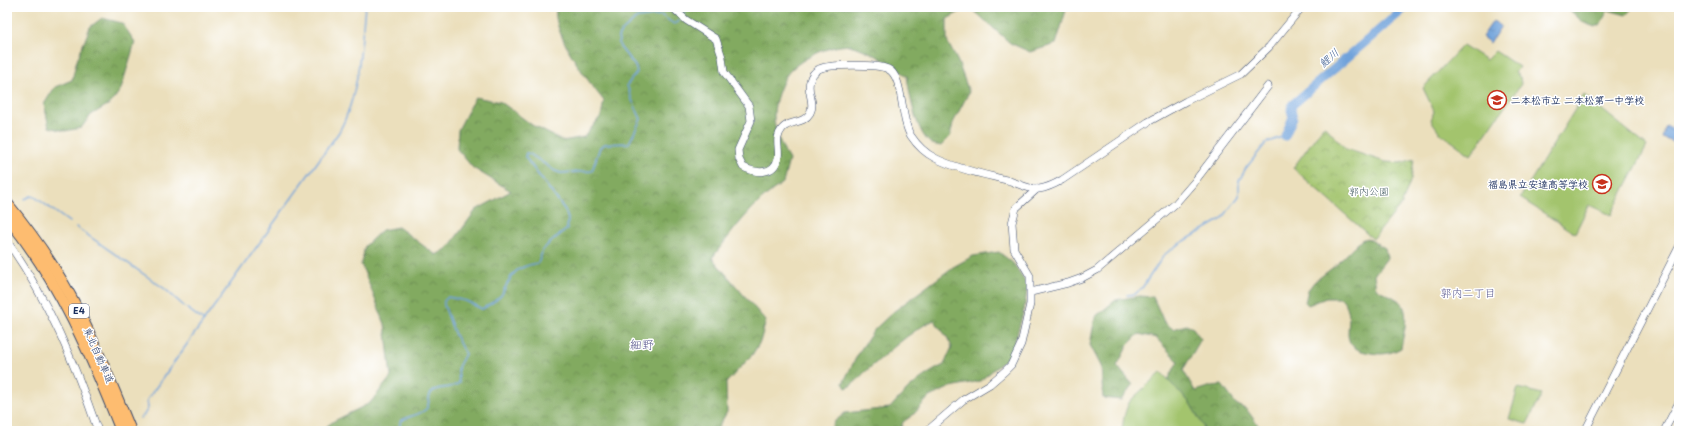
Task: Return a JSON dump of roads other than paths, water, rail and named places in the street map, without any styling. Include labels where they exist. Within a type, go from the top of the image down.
[{"type":"highway","name":"東北自動車道","points":[[7,203],[49,260],[78,310],[104,365],[131,431]]},
{"type":"highway","name":"東北自動車道","points":[[7,217],[42,266],[70,314],[96,369],[121,431]]},
{"type":"street","points":[[672,7],[686,20],[716,39],[722,57],[724,72],[749,106],[751,121],[738,150],[738,154],[743,167],[750,171],[763,173],[773,166],[778,158],[777,139],[781,130],[786,126],[803,121],[808,116],[812,106],[809,85],[816,71],[824,67],[835,66],[875,67],[887,69],[894,75],[901,97],[903,114],[908,131],[920,147],[926,152],[941,161],[1037,189]]},
{"type":"street","points":[[927,431],[963,400],[1000,376],[1010,365],[1021,344],[1031,292],[1030,276],[1014,249],[1012,223],[1016,208],[1037,189],[1053,185],[1062,180],[1148,122],[1186,101],[1241,74],[1269,48],[1302,7]]},
{"type":"street","points":[[1031,292],[1068,283],[1097,270],[1175,204],[1195,181],[1268,86]]},
{"type":"street","points":[[7,241],[21,261],[51,315],[84,390],[98,431]]},
{"type":"street","points":[[1585,431],[1679,247]]},
{"type":"street","points":[[1664,431],[1679,402]]},
{"type":"water","points":[[1493,21],[1501,26],[1490,43],[1482,37]]},
{"type":"water","points":[[1666,126],[1679,131],[1679,144],[1662,138]]},
{"type":"waterway","points":[[140,418],[144,415],[148,408],[147,400],[339,132],[346,117],[355,87],[365,7]]},
{"type":"waterway","points":[[684,7],[685,14]]},
{"type":"waterway","name":"鯉川","points":[[1285,136],[1293,117],[1291,110],[1292,105],[1406,7]]},
{"type":"waterway","points":[[400,431],[400,422],[426,409],[430,394],[432,392],[459,383],[458,367],[465,354],[455,335],[444,305],[444,301],[448,297],[466,301],[482,309],[502,294],[515,272],[524,267],[538,263],[542,252],[550,242],[567,229],[568,219],[565,210],[525,157],[526,153],[530,154],[555,171],[561,173],[592,171],[600,147],[605,144],[629,143],[641,119],[627,85],[637,72],[635,66],[620,47],[618,37],[621,32],[637,18],[661,15],[674,24],[679,21]]},
{"type":"waterway","points":[[1127,295],[1135,294],[1142,288],[1164,255],[1176,246],[1222,219],[1239,196],[1239,181],[1246,168],[1266,143],[1285,136]]},
{"type":"waterway","points":[[25,199],[31,196],[35,197],[69,222]]},
{"type":"waterway","points":[[76,227],[165,289],[185,307],[204,321]]},
{"type":"place","name":"二本松市立 二本松第一中学校","points":[[1497,100]]},
{"type":"place","name":"福島県立安達高等学校","points":[[1602,184]]},
{"type":"district","name":"郭内二丁目","points":[[1468,293]]},
{"type":"district","name":"細野","points":[[642,345]]},
{"type":"park label","name":"郭内公園","points":[[1369,191]]}]
